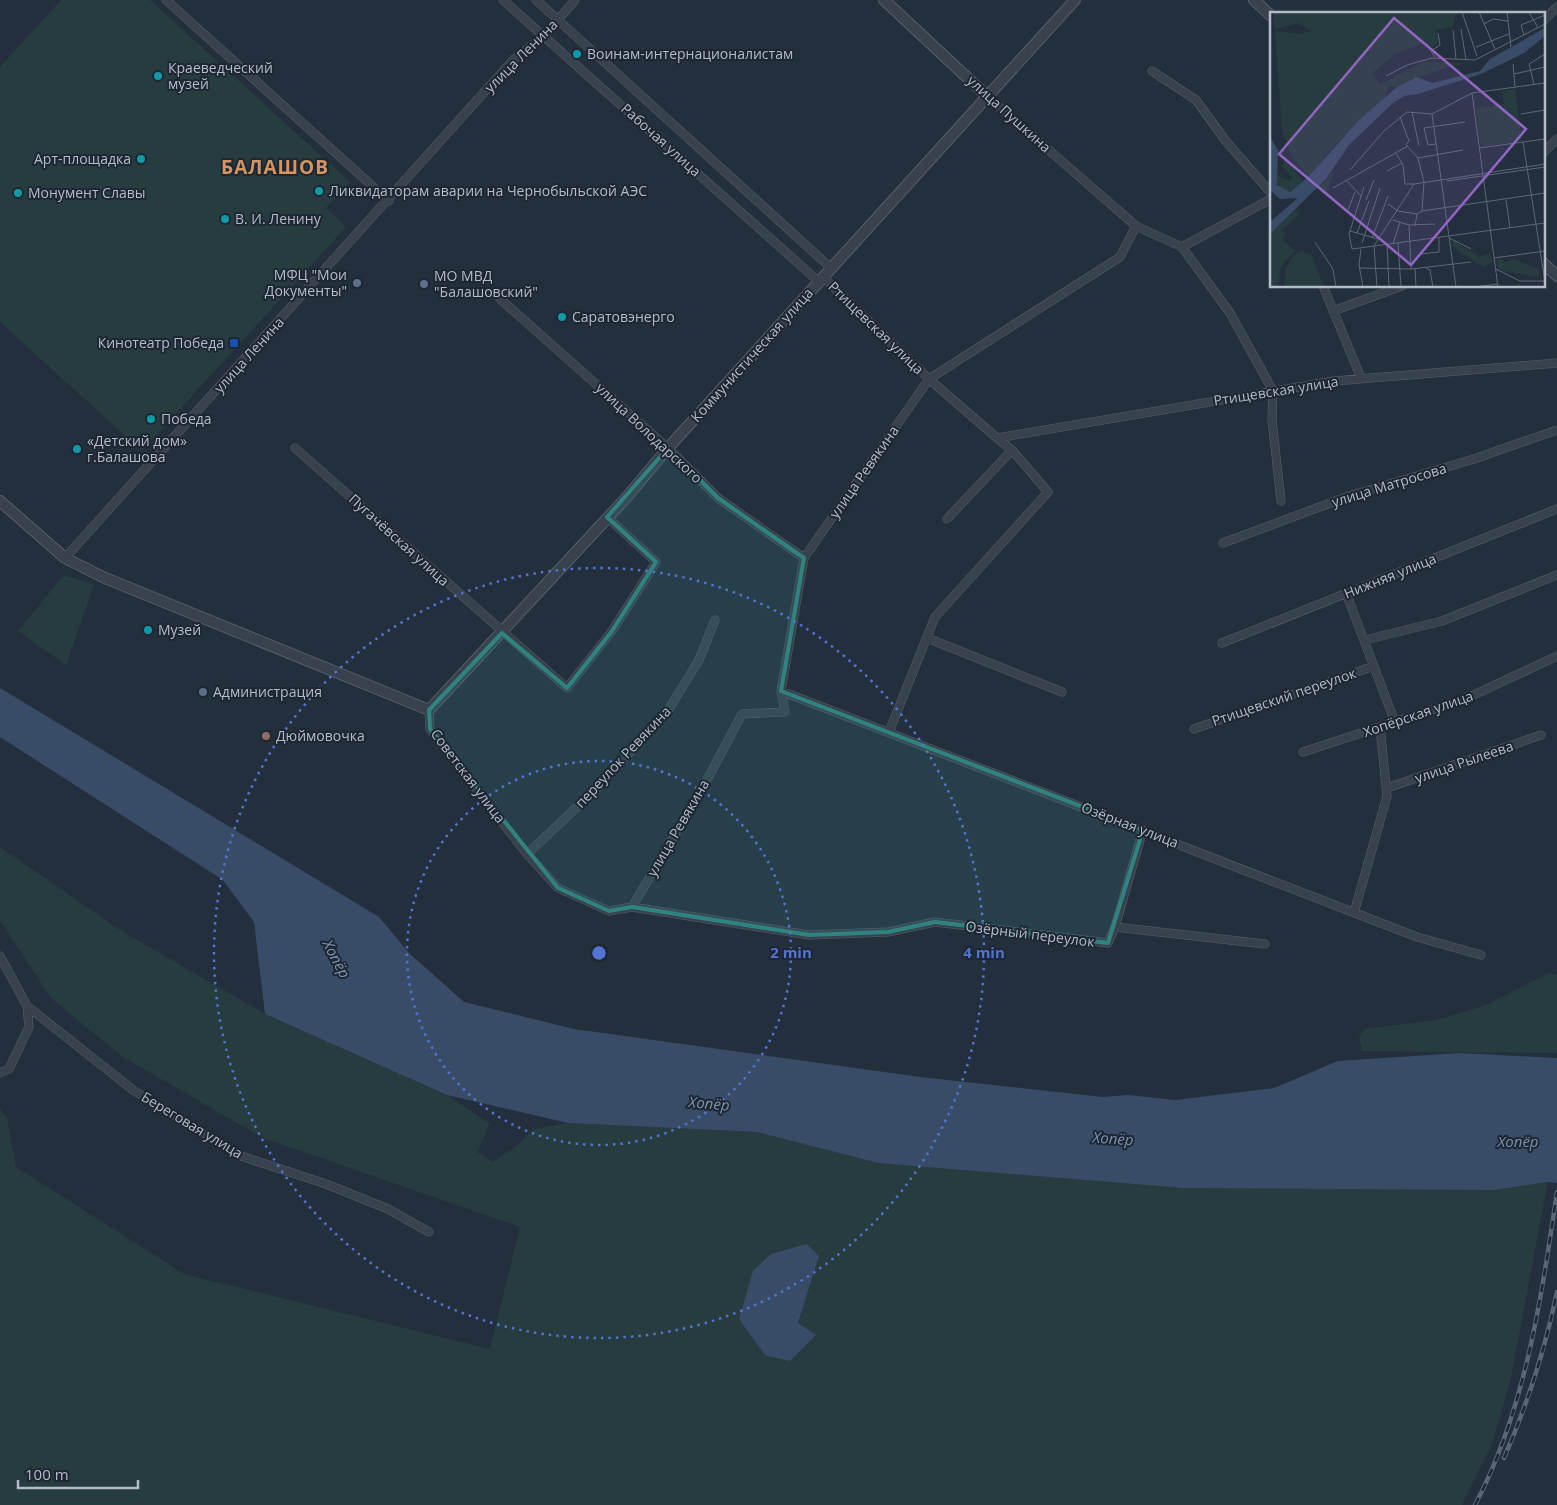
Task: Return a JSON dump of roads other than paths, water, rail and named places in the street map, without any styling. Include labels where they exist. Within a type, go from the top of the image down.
[{"type":"street","points":[[166,0],[389,201]]},
{"type":"street","name":"Рабочая улица","points":[[503,0],[821,279]]},
{"type":"street","name":"Рабочая улица","points":[[536,0],[831,268]]},
{"type":"street","name":"улица Ленина","points":[[65,558],[389,201],[514,60],[544,36],[575,0]]},
{"type":"street","name":"улица Пушкина","points":[[884,0],[988,97],[1136,226]]},
{"type":"street","name":"Коммунистическая улица","points":[[429,710],[502,633],[668,448],[783,324],[821,279],[1074,0]]},
{"type":"street","points":[[1254,0],[1270,15]]},
{"type":"street","points":[[1544,19],[1557,7]]},
{"type":"street","points":[[1152,71],[1196,100],[1225,140],[1270,192]]},
{"type":"street","points":[[1544,152],[1557,139]]},
{"type":"street","points":[[1182,247],[1270,200]]},
{"type":"street","points":[[1136,226],[1182,247],[1230,313],[1273,391],[1272,420],[1282,501]]},
{"type":"street","name":"улица Ревякина","points":[[632,908],[701,791],[742,714],[785,712],[781,691],[804,558],[929,379],[1120,257],[1136,226]]},
{"type":"street","points":[[1544,264],[1557,276]]},
{"type":"street","name":"Ртищевская улица","points":[[821,279],[929,379],[1012,450],[1048,492],[935,617],[889,732]]},
{"type":"street","points":[[1324,288],[1361,378]]},
{"type":"street","points":[[1333,311],[1396,288]]},
{"type":"street","name":"улица Володарского","points":[[500,299],[668,448],[718,498],[804,558]]},
{"type":"street","name":"Ртищевская улица","points":[[997,438],[1361,378],[1557,362]]},
{"type":"street","name":"улица Матросова","points":[[1223,543],[1349,496],[1474,459],[1557,430]]},
{"type":"street","name":"Пугачёвская улица","points":[[295,448],[502,633],[567,688],[612,631],[656,562],[607,517]]},
{"type":"street","points":[[947,519],[1012,450]]},
{"type":"street","name":"Советская улица","points":[[0,500],[65,558],[153,599],[250,635],[429,710],[430,729],[527,854],[558,888],[609,910],[632,908],[809,935],[888,932],[935,922]]},
{"type":"street","name":"Нижняя улица","points":[[1222,643],[1557,509]]},
{"type":"street","points":[[1365,640],[1442,621],[1557,575]]},
{"type":"street","points":[[1346,593],[1395,722]]},
{"type":"street","name":"переулок Ревякина","points":[[527,854],[592,792],[667,712],[699,660],[715,620]]},
{"type":"street","points":[[927,638],[1062,692]]},
{"type":"street","name":"Хопёрская улица","points":[[1303,752],[1465,699],[1557,656]]},
{"type":"street","name":"Ртищевский переулок","points":[[1194,729],[1374,666]]},
{"type":"street","name":"Озёрная улица","points":[[781,691],[1417,937],[1481,955]]},
{"type":"street","points":[[1354,913],[1387,796],[1380,727]]},
{"type":"street","name":"улица Рылеева","points":[[1387,788],[1541,735]]},
{"type":"street","name":"Озёрный переулок","points":[[935,922],[1108,943],[1115,927],[1143,830]]},
{"type":"street","points":[[1115,927],[1265,944]]},
{"type":"street","name":"Береговая улица","points":[[0,956],[27,1006],[133,1090],[241,1156],[335,1187],[388,1209],[429,1232]]},
{"type":"street","points":[[0,1073],[9,1068],[29,1026],[27,1006]]},
{"type":"water","name":"Хопёр","points":[[0,688],[379,917],[409,953],[464,1002],[574,1029],[920,1077],[1103,1097],[1128,1095],[1175,1100],[1274,1088],[1338,1061],[1460,1053],[1557,1058],[1557,1183],[1548,1182],[1494,1190],[1184,1188],[878,1163],[757,1132],[568,1123],[447,1095],[265,1014],[254,922],[223,880],[0,737]]},
{"type":"water","points":[[807,1244],[819,1256],[798,1323],[816,1335],[790,1361],[765,1355],[739,1319],[753,1271],[771,1254]]},
{"type":"railway","points":[[1475,1505],[1493,1468],[1519,1392],[1545,1272],[1557,1192]]},
{"type":"railway","points":[[1504,1458],[1535,1376],[1557,1292]]},
{"type":"place","name":"Воинам-интернационалистам","points":[[577,54]]},
{"type":"place","name":"Краеведческий музей","points":[[158,76]]},
{"type":"place","name":"Арт-площадка","points":[[141,159]]},
{"type":"place","name":"Ликвидаторам аварии на Чернобыльской АЭС","points":[[319,191]]},
{"type":"place","name":"Монумент Славы","points":[[18,193]]},
{"type":"place","name":"В. И. Ленину","points":[[225,219]]},
{"type":"place","name":"МФЦ \"Мои Документы\"","points":[[357,283]]},
{"type":"place","name":"МО МВД \"Балашовский\"","points":[[424,284]]},
{"type":"place","name":"Саратовэнерго","points":[[562,317]]},
{"type":"place","name":"Кинотеатр Победа","points":[[234,343]]},
{"type":"place","name":"Победа","points":[[151,419]]},
{"type":"place","name":"«Детский дом» г.Балашова","points":[[77,449]]},
{"type":"place","name":"Музей","points":[[148,630]]},
{"type":"place","name":"Администрация","points":[[203,692]]},
{"type":"place","name":"Дюймовочка","points":[[266,736]]},
{"type":"district","name":"БАЛАШОВ","points":[[275,167]]}]
